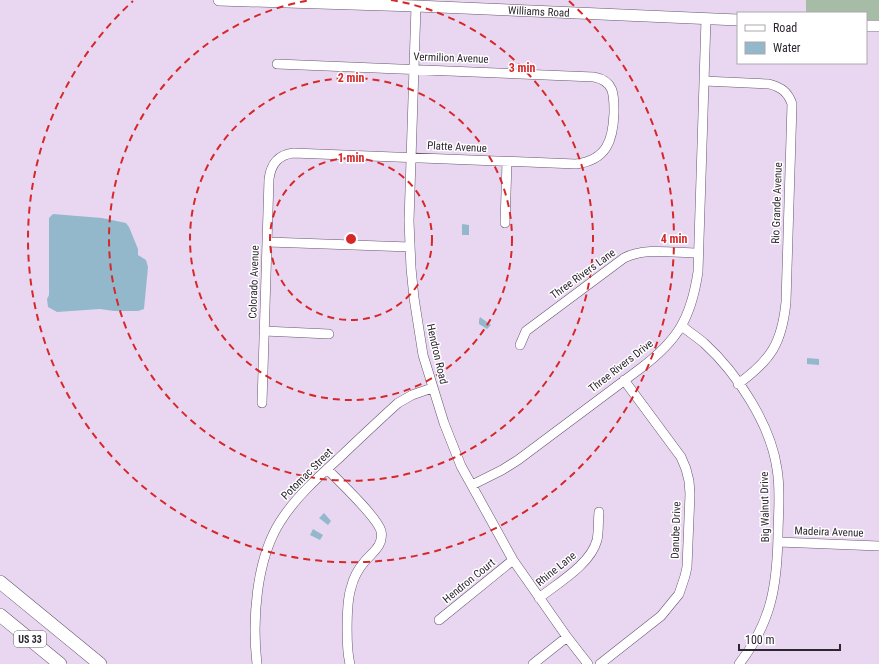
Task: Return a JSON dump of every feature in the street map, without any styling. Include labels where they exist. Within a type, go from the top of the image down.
[{"type":"highway","name":"US 33","points":[[0,582],[100,664]]},
{"type":"highway","name":"US 33","points":[[0,615],[60,664]]},
{"type":"main road","name":"Williams Road","points":[[219,0],[416,6],[737,20]]},
{"type":"main road","points":[[867,26],[879,26]]},
{"type":"street","name":"Hendron Road","points":[[416,6],[409,222],[411,268],[423,355],[444,424],[461,466],[513,560],[567,637],[588,664]]},
{"type":"street","name":"Three Rivers Drive","points":[[472,485],[518,460],[624,380],[668,345],[682,326],[689,310],[696,286],[706,19]]},
{"type":"street","name":"Vermilion Avenue","points":[[277,64],[414,68],[599,78],[608,83],[613,92],[613,119]]},
{"type":"street","name":"Rio Grande Avenue","points":[[704,81],[769,84],[786,93],[792,104],[787,286],[784,321],[780,336],[768,358],[755,371],[738,384]]},
{"type":"street","name":"Platte Avenue","points":[[274,163],[282,156],[293,153],[569,165],[589,162],[601,154],[608,144],[613,131],[613,119]]},
{"type":"street","points":[[505,223],[507,162]]},
{"type":"street","name":"Colorado Avenue","points":[[262,403],[270,175],[274,163]]},
{"type":"street","points":[[268,242],[410,247]]},
{"type":"street","name":"Three Rivers Lane","points":[[520,345],[526,331],[617,262],[631,255],[646,252],[698,253]]},
{"type":"street","name":"Big Walnut Drive","points":[[682,326],[703,342],[714,353],[751,401],[771,442],[777,469],[779,496],[775,581],[762,628],[739,664]]},
{"type":"street","points":[[264,331],[330,334]]},
{"type":"street","name":"Danube Drive","points":[[600,664],[668,609],[679,594],[683,585],[687,567],[690,494],[686,469],[674,447],[624,380]]},
{"type":"street","name":"Potomac Street","points":[[257,664],[255,641],[257,594],[268,547],[279,523],[297,499],[398,402],[432,388]]},
{"type":"street","points":[[327,469],[375,519],[381,533],[380,545],[364,562],[351,587],[348,605],[348,646],[350,664]]},
{"type":"street","name":"Rhine Lane","points":[[539,598],[581,566],[589,557],[597,539],[599,512]]},
{"type":"street","name":"Madeira Avenue","points":[[778,542],[879,546]]},
{"type":"street","name":"Hendron Court","points":[[439,620],[513,560]]},
{"type":"street","points":[[533,664],[567,637]]},
{"type":"green space","points":[[806,0],[879,0],[879,22],[867,22],[867,12],[806,12]]},
{"type":"water","points":[[53,214],[102,218],[126,223],[138,249],[138,255],[146,260],[148,267],[144,309],[138,311],[114,311],[100,309],[57,312],[48,307],[49,218]]},
{"type":"water","points":[[462,224],[469,225],[469,235],[462,235]]},
{"type":"water","points":[[480,317],[491,325],[487,329],[479,324]]},
{"type":"water","points":[[807,358],[819,359],[819,365],[807,364]]},
{"type":"water","points":[[324,513],[331,521],[328,525],[319,518]]},
{"type":"water","points":[[313,529],[323,535],[320,540],[310,535]]}]
